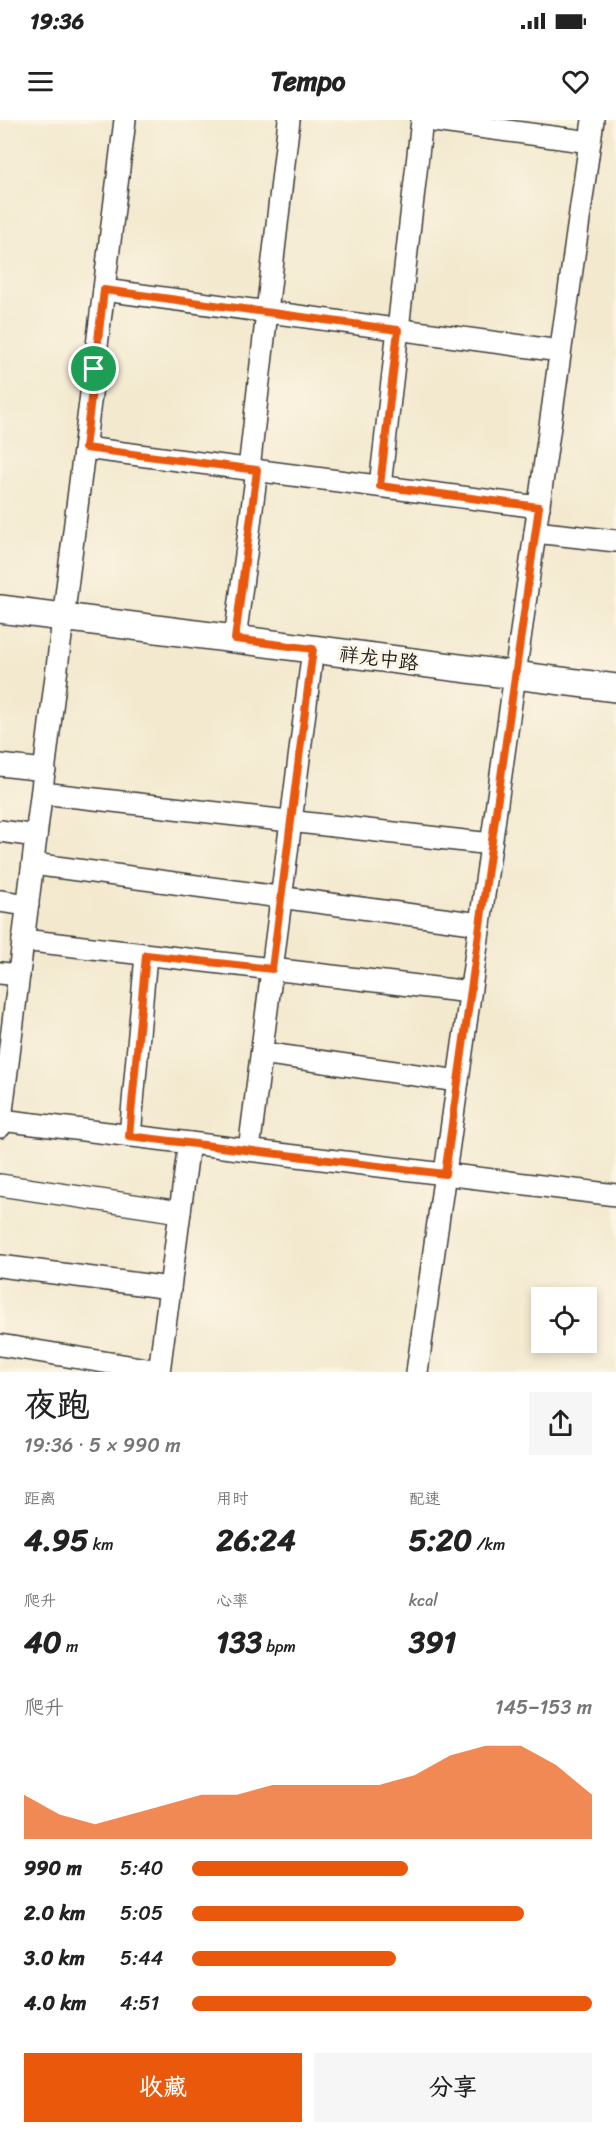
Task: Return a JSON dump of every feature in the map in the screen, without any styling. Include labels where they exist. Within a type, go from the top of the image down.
[{"type":"street","points":[[125,120],[28,905],[23,940],[9,974],[0,1123],[249,1150],[616,1195]]},
{"type":"street","points":[[235,639],[267,312],[289,120]]},
{"type":"street","points":[[380,486],[422,120]]},
{"type":"street","points":[[427,120],[497,125],[590,142]]},
{"type":"street","points":[[417,1372],[593,120]]},
{"type":"street","points":[[104,290],[560,351]]},
{"type":"street","points":[[85,448],[539,507]]},
{"type":"street","points":[[535,532],[616,541]]},
{"type":"street","name":"祥龙中路","points":[[0,609],[616,688]]},
{"type":"street","points":[[249,1150],[313,649]]},
{"type":"street","points":[[0,765],[45,770]]},
{"type":"street","points":[[42,793],[491,844]]},
{"type":"street","points":[[0,831],[36,836]]},
{"type":"street","points":[[33,864],[480,924]]},
{"type":"street","points":[[0,901],[28,905]]},
{"type":"street","points":[[23,940],[470,992]]},
{"type":"street","points":[[129,1136],[146,955]]},
{"type":"street","points":[[262,1053],[458,1081]]},
{"type":"street","points":[[0,1345],[159,1372],[189,1143]]},
{"type":"street","points":[[0,1185],[180,1212]]},
{"type":"street","points":[[0,1266],[170,1288]]},
{"type":"route","points":[[104,290],[398,330],[380,486],[539,507],[445,1174],[129,1136],[146,955],[272,969],[313,649],[235,639],[257,470],[85,448],[94,369],[104,290]]}]
